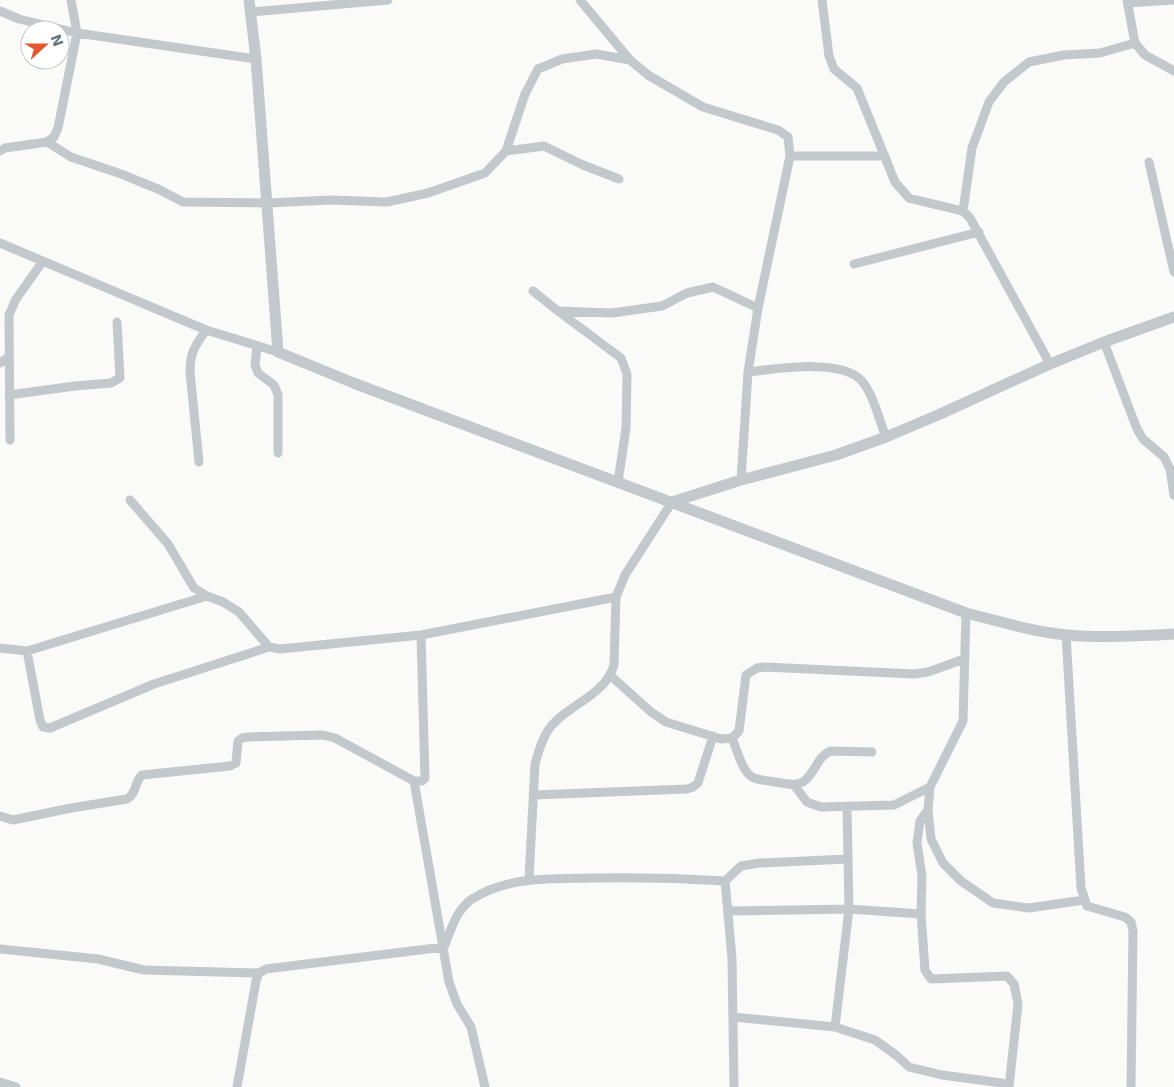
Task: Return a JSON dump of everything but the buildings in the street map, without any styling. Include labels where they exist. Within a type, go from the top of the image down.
[{"type":"street","points":[[0,151],[4,148],[47,142],[54,136],[58,128],[77,32],[71,0]]},
{"type":"street","points":[[249,0],[256,59],[278,352]]},
{"type":"street","points":[[251,12],[388,0]]},
{"type":"street","points":[[580,0],[630,60],[648,75],[703,107],[778,130],[788,137],[790,156],[758,308],[748,372],[741,480]]},
{"type":"street","points":[[822,0],[829,56],[834,69],[857,88],[895,182],[909,198],[963,211],[970,218],[1050,364]]},
{"type":"street","points":[[1174,0],[1128,1],[1135,43],[1145,55],[1174,71]]},
{"type":"street","points":[[0,11],[19,19],[77,32],[256,59]]},
{"type":"street","points":[[963,211],[972,148],[989,102],[1004,82],[1029,62],[1064,55],[1100,52],[1135,43]]},
{"type":"street","points":[[47,142],[71,157],[158,189],[183,202],[331,200],[387,202],[428,193],[485,173],[506,151],[525,94],[538,69],[562,59],[596,54],[630,60]]},
{"type":"street","points":[[506,151],[544,146],[583,165],[619,179]]},
{"type":"street","points":[[790,156],[884,156]]},
{"type":"street","points":[[1149,162],[1174,272]]},
{"type":"street","points":[[854,264],[979,232]]},
{"type":"street","points":[[0,243],[206,330],[278,352],[356,384],[966,613],[1017,626],[1066,635],[1135,636],[1174,634]]},
{"type":"street","points":[[10,440],[9,315],[16,299],[43,261]]},
{"type":"street","points":[[558,311],[612,313],[662,306],[687,292],[713,287],[758,308]]},
{"type":"street","points":[[533,291],[621,358],[627,374],[626,428],[618,482]]},
{"type":"street","points":[[529,879],[535,764],[540,746],[553,723],[611,676],[614,665],[616,598],[625,575],[672,502],[741,480],[836,455],[886,437],[1050,364],[1104,342],[1174,318]]},
{"type":"street","points":[[10,395],[116,381],[120,378],[117,322]]},
{"type":"street","points":[[199,462],[190,357],[194,347],[206,330]]},
{"type":"street","points":[[1104,342],[1137,429],[1144,439],[1164,458],[1170,469],[1174,495]]},
{"type":"street","points":[[257,346],[255,365],[258,373],[274,385],[278,395],[278,453]]},
{"type":"street","points":[[0,363],[10,357]]},
{"type":"street","points":[[748,372],[808,366],[836,368],[850,374],[860,379],[868,390],[886,437]]},
{"type":"street","points":[[130,500],[168,544],[194,588],[239,612],[270,647]]},
{"type":"street","points":[[0,648],[27,652],[207,596]]},
{"type":"street","points":[[27,652],[40,720],[43,727],[50,728],[154,684],[270,647],[280,649],[421,635],[616,598]]},
{"type":"street","points":[[966,613],[963,721],[930,787],[928,810],[931,838],[943,863],[961,881],[993,903],[1029,908],[1084,900]]},
{"type":"street","points":[[0,816],[13,820],[127,799],[133,794],[137,778],[142,775],[230,766],[236,763],[238,741],[248,737],[323,735],[335,738],[414,781],[422,781],[425,778],[421,635]]},
{"type":"street","points":[[1066,635],[1081,888],[1087,906],[1125,916],[1131,922],[1133,931],[1131,1087]]},
{"type":"street","points":[[611,676],[666,722],[721,739],[732,738],[739,731],[746,675],[757,668],[914,674],[928,672],[964,659]]},
{"type":"street","points":[[534,794],[687,789],[698,783],[713,736]]},
{"type":"street","points":[[732,738],[745,770],[753,778],[794,785],[810,776],[826,753],[831,751],[872,752]]},
{"type":"street","points":[[414,781],[449,982],[456,1004],[471,1027],[485,1087]]},
{"type":"street","points":[[794,785],[807,802],[821,807],[894,805],[930,787]]},
{"type":"street","points":[[835,1027],[849,909],[847,806]]},
{"type":"street","points":[[733,1017],[835,1027],[875,1040],[909,1067],[942,1075],[1002,1083],[1008,1087],[1018,1004],[1014,984],[1007,976],[931,979],[925,970],[921,914],[922,876],[917,844],[920,821],[928,810]]},
{"type":"street","points":[[444,947],[456,915],[472,899],[500,887],[529,879],[655,877],[725,881],[741,866],[848,859]]},
{"type":"street","points":[[725,881],[732,958],[734,1087]]},
{"type":"street","points":[[728,911],[849,909],[921,914]]},
{"type":"street","points":[[0,949],[98,959],[144,970],[259,973],[266,969],[444,947]]},
{"type":"street","points":[[237,1087],[259,973]]},
{"type":"street","points":[[0,1082],[16,1087]]}]
